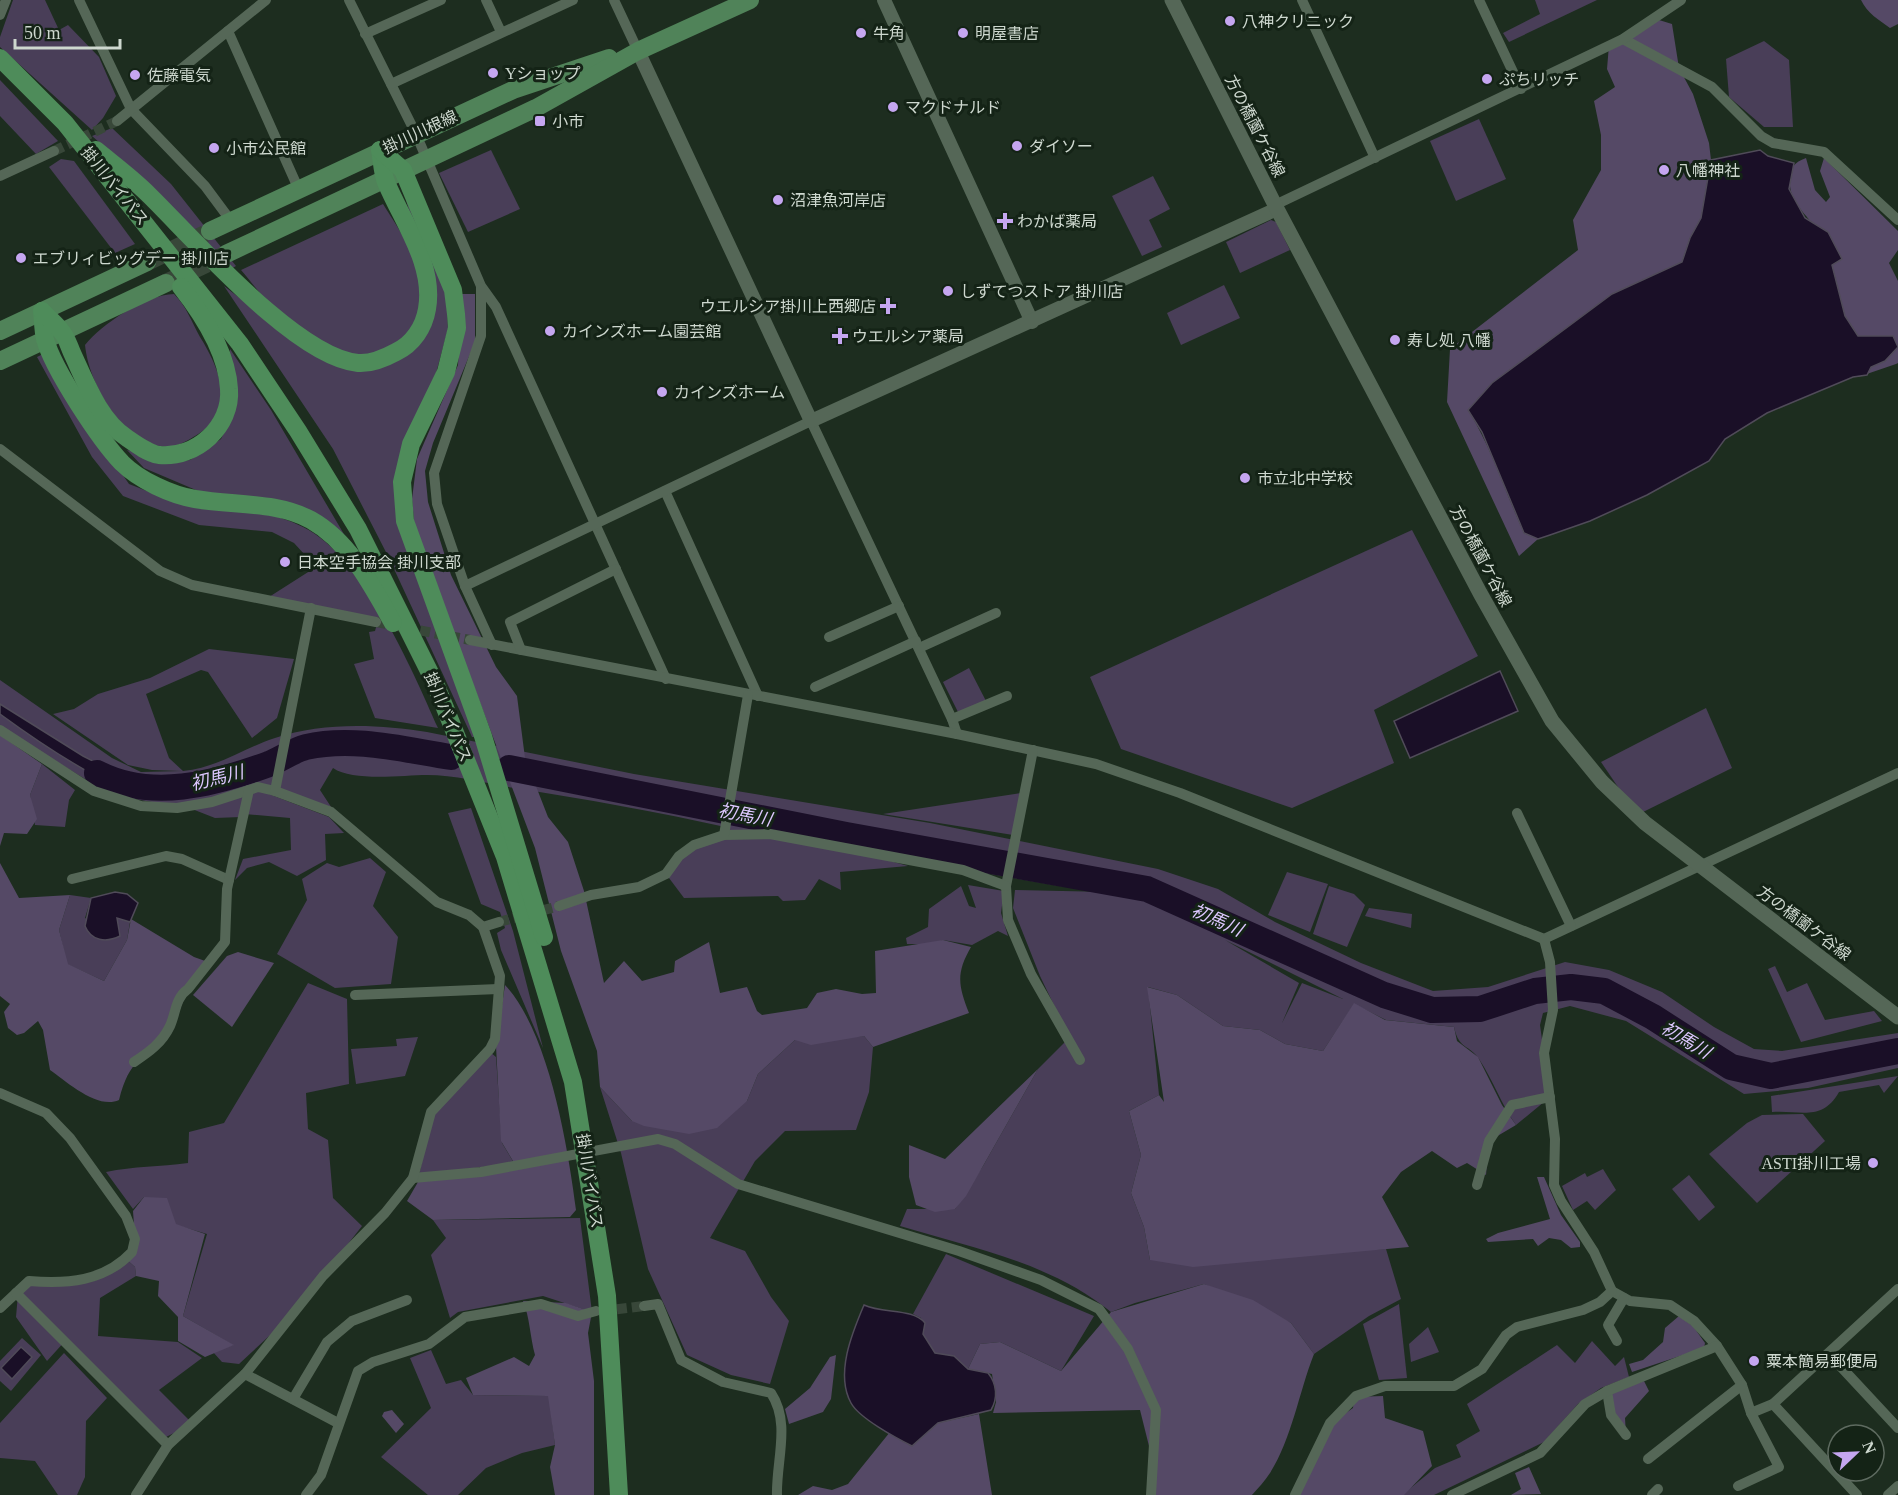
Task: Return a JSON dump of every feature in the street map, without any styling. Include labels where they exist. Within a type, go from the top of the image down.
[{"type":"highway","name":"掛川バイパス","points":[[0,58],[65,123],[220,318],[298,431],[358,529],[435,683],[505,856],[573,1082],[607,1296],[618,1436],[619,1495]]},
{"type":"highway","points":[[65,123],[145,190],[286,328],[329,355],[358,363],[378,360],[400,350],[418,335],[427,309],[427,277],[416,246],[384,179],[380,150]]},
{"type":"highway","points":[[42,312],[62,331],[100,409],[124,437],[149,452],[160,455],[184,453],[197,447],[210,436],[224,419],[230,390],[219,349],[193,302],[119,205],[65,123]]},
{"type":"highway","points":[[380,150],[403,170],[453,290],[457,328],[446,372],[411,444],[402,482],[405,521],[483,736],[545,940],[568,1032],[573,1082]]},
{"type":"highway","points":[[42,312],[45,339],[87,417],[123,464],[155,485],[193,499],[281,509],[312,521],[340,543],[368,579],[461,745]]},
{"type":"main road","name":"掛川川根線","points":[[226,254],[536,108],[638,51],[750,0]]},
{"type":"main road","name":"方の橋薗ケ谷線","points":[[1172,0],[1276,207],[1480,593],[1552,721],[1602,782],[1645,823],[1898,1017]]},
{"type":"main road","name":"掛川川根線","points":[[210,231],[513,90],[607,58],[638,51]]},
{"type":"main road","points":[[0,331],[147,262]]},
{"type":"main road","points":[[0,361],[166,283]]},
{"type":"street","points":[[0,15],[6,0]]},
{"type":"street","points":[[79,0],[131,109],[205,186],[231,221]]},
{"type":"street","points":[[117,121],[266,0]]},
{"type":"street","points":[[349,0],[416,134],[481,286],[496,308],[666,679]]},
{"type":"street","points":[[365,34],[441,0]]},
{"type":"street","points":[[486,0],[501,33]]},
{"type":"street","points":[[391,84],[573,0]]},
{"type":"street","points":[[614,0],[952,719],[957,734]]},
{"type":"street","points":[[884,0],[1032,322]]},
{"type":"street","points":[[1302,0],[1375,158]]},
{"type":"street","points":[[1479,0],[1521,89]]},
{"type":"street","points":[[465,586],[811,421],[1032,322],[1521,89],[1623,39],[1681,0]]},
{"type":"street","points":[[228,31],[299,189]]},
{"type":"street","points":[[1623,39],[1713,87],[1761,136],[1773,143],[1824,152],[1898,220]]},
{"type":"street","points":[[0,176],[54,151]]},
{"type":"street","points":[[481,286],[481,336],[434,473],[437,504],[465,586],[492,645]]},
{"type":"street","points":[[0,449],[160,571],[192,585],[376,622]]},
{"type":"street","points":[[665,491],[753,695],[725,830]]},
{"type":"street","points":[[521,650],[510,622],[616,569]]},
{"type":"street","points":[[830,637],[899,606]]},
{"type":"street","points":[[276,786],[286,724],[305,648],[311,608]]},
{"type":"street","points":[[815,687],[996,613]]},
{"type":"street","points":[[471,640],[957,734],[1096,764],[1180,793],[1544,939],[1898,773]]},
{"type":"street","points":[[952,719],[1007,696]]},
{"type":"street","points":[[0,730],[94,791],[141,806],[177,808],[212,802],[258,787],[276,786],[331,812],[437,902],[469,915],[483,927],[500,976],[495,1039],[490,1049],[431,1112],[412,1178],[385,1213],[323,1276],[245,1374],[168,1445],[136,1495]]},
{"type":"street","points":[[1033,750],[1007,883],[1008,920],[1031,974],[1080,1060]]},
{"type":"street","points":[[134,1062],[155,1048],[170,1027],[180,995],[188,989],[225,942],[230,880],[249,790]]},
{"type":"street","points":[[1517,813],[1571,926]]},
{"type":"street","points":[[559,906],[591,895],[639,887],[666,874],[679,856],[694,845],[725,830],[770,834],[963,870],[1007,883]]},
{"type":"street","points":[[72,879],[166,856],[182,859],[230,880]]},
{"type":"street","points":[[483,927],[499,922]]},
{"type":"street","points":[[1544,939],[1550,962],[1553,1010],[1544,1053],[1555,1139],[1554,1185],[1561,1201],[1594,1252],[1612,1291],[1630,1301],[1670,1305],[1694,1321],[1717,1346],[1742,1385],[1751,1413],[1779,1467],[1737,1486]]},
{"type":"street","points":[[355,995],[498,988]]},
{"type":"street","points":[[0,1093],[46,1113],[70,1138],[126,1216],[135,1239],[132,1252],[106,1273],[86,1280],[60,1284],[29,1281],[0,1308]]},
{"type":"street","points":[[1477,1185],[1489,1141],[1512,1105],[1550,1097]]},
{"type":"street","points":[[412,1178],[481,1172],[550,1160],[638,1140],[658,1139],[675,1144],[738,1184],[959,1251],[1041,1280],[1099,1308],[1128,1349],[1156,1410],[1151,1495]]},
{"type":"street","points":[[1295,1495],[1330,1423],[1356,1396],[1385,1386],[1454,1386],[1482,1369],[1506,1335],[1517,1327],[1583,1310],[1600,1302],[1612,1291]]},
{"type":"street","points":[[1751,1413],[1773,1404],[1897,1291]]},
{"type":"street","points":[[16,1293],[168,1445]]},
{"type":"street","points":[[1617,1341],[1608,1325],[1624,1298]]},
{"type":"street","points":[[293,1399],[327,1342],[352,1321],[406,1300]]},
{"type":"street","points":[[306,1495],[321,1475],[358,1371],[373,1362],[429,1344],[465,1317],[541,1304],[578,1316],[596,1311]]},
{"type":"street","points":[[644,1306],[658,1304],[681,1360],[723,1382],[771,1393],[777,1402],[782,1428],[777,1495]]},
{"type":"street","points":[[1452,1495],[1540,1453],[1585,1404],[1607,1391],[1717,1346]]},
{"type":"street","points":[[1829,1354],[1898,1428]]},
{"type":"street","points":[[245,1374],[338,1423]]},
{"type":"street","points":[[1648,1459],[1742,1385]]},
{"type":"street","points":[[1607,1391],[1611,1415],[1626,1435]]},
{"type":"street","points":[[1773,1404],[1857,1495]]},
{"type":"street","points":[[1887,1495],[1898,1486]]},
{"type":"shaded area","points":[[13,0],[45,0],[59,30],[68,25],[99,57],[116,96],[103,118],[92,130],[0,47],[0,37]]},
{"type":"shaded area","points":[[1535,0],[1597,0],[1509,42],[1503,33],[1540,14]]},
{"type":"shaded area","points":[[1861,0],[1898,0],[1898,24],[1890,28],[1870,12]]},
{"type":"shaded area","points":[[1659,20],[1672,24],[1679,68],[1693,94],[1709,143],[1711,160],[1701,218],[1690,238],[1682,262],[1612,294],[1492,383],[1468,410],[1491,455],[1524,533],[1538,539],[1519,556],[1447,402],[1450,349],[1578,250],[1573,220],[1601,170],[1601,135],[1594,101],[1615,87],[1607,69],[1609,45]]},
{"type":"shaded area","points":[[1764,41],[1789,60],[1793,127],[1764,127],[1729,97],[1726,59]]},
{"type":"shaded area","points":[[0,80],[58,141],[36,154],[0,116]]},
{"type":"shaded area","points":[[1479,119],[1506,179],[1456,201],[1430,141]]},
{"type":"shaded area","points":[[112,128],[171,184],[236,266],[229,270],[144,181],[92,136]]},
{"type":"shaded area","points":[[491,150],[520,209],[468,232],[439,173]]},
{"type":"shaded area","points":[[1760,150],[1768,156],[1794,163],[1789,189],[1805,218],[1828,232],[1842,259],[1832,265],[1845,316],[1858,336],[1893,336],[1898,347],[1885,361],[1871,367],[1867,375],[1853,377],[1767,413],[1725,439],[1709,461],[1647,495],[1590,521],[1538,539],[1524,533],[1482,432],[1468,410],[1492,383],[1612,294],[1682,262],[1690,238],[1701,218],[1711,160]]},
{"type":"shaded area","points":[[1806,158],[1815,190],[1826,202],[1830,197],[1820,171],[1824,158],[1898,231],[1898,250],[1889,263],[1898,281],[1898,363],[1858,377],[1835,286],[1818,234],[1791,193],[1790,172],[1797,162]]},
{"type":"shaded area","points":[[61,159],[74,161],[135,244],[115,253],[49,167]]},
{"type":"shaded area","points":[[1153,176],[1170,209],[1149,220],[1162,247],[1142,256],[1112,196]]},
{"type":"shaded area","points":[[406,199],[446,291],[448,329],[432,388],[396,491],[478,737],[472,737],[388,556],[333,449],[224,286],[266,318],[375,368],[433,313]]},
{"type":"shaded area","points":[[383,204],[415,261],[421,296],[415,322],[408,334],[388,350],[361,355],[346,353],[305,335],[279,314],[241,270]]},
{"type":"shaded area","points":[[1271,220],[1276,222],[1290,250],[1240,273],[1226,242]]},
{"type":"shaded area","points":[[1224,285],[1240,318],[1181,345],[1167,313]]},
{"type":"shaded area","points":[[174,294],[186,309],[214,363],[219,376],[221,403],[217,415],[208,426],[185,442],[165,447],[149,443],[134,434],[110,409],[93,377],[85,345],[102,328],[125,312],[150,299]]},
{"type":"shaded area","points":[[462,294],[475,294],[475,342],[433,443],[425,471],[428,502],[451,575],[496,667],[517,696],[525,758],[548,817],[568,842],[584,891],[604,983],[624,961],[642,981],[674,972],[675,961],[709,942],[720,993],[747,987],[757,1011],[762,1015],[807,1008],[817,993],[836,989],[862,994],[876,993],[875,951],[943,940],[971,947],[963,964],[960,979],[969,1013],[873,1047],[864,1036],[811,1045],[795,1040],[758,1074],[747,1101],[717,1128],[689,1134],[644,1126],[632,1121],[600,1087],[597,1051],[561,951],[535,848],[415,531],[412,499],[417,459],[458,365]]},
{"type":"shaded area","points":[[230,349],[271,410],[348,541],[326,524],[203,493],[144,468],[127,450],[174,462],[190,460],[221,439],[229,422]]},
{"type":"shaded area","points":[[45,353],[51,370],[129,484],[147,491],[267,513],[303,527],[325,542],[346,562],[383,616],[400,646],[438,728],[375,718],[354,664],[374,659],[369,632],[375,631],[378,620],[269,597],[316,567],[294,543],[272,532],[199,525],[123,496],[92,457],[37,357]]},
{"type":"shaded area","points":[[1412,530],[1478,656],[1374,710],[1394,763],[1292,808],[1121,749],[1090,677]]},
{"type":"shaded area","points":[[209,649],[294,659],[277,718],[252,738],[208,672],[201,670],[146,694],[169,758],[183,771],[219,762],[275,738],[312,729],[370,726],[427,732],[634,774],[930,823],[1158,869],[1218,889],[1275,922],[1361,963],[1433,991],[1488,987],[1565,962],[1609,970],[1662,992],[1714,1027],[1754,1049],[1782,1051],[1898,1033],[1898,1068],[1808,1088],[1744,1094],[1626,1021],[1570,1006],[1543,1013],[1540,1025],[1550,1097],[1516,1125],[1479,1059],[1461,1043],[1454,1027],[1386,1020],[1354,1004],[1323,1051],[1285,1044],[1260,1030],[1223,1026],[1177,995],[1148,987],[1159,1095],[1129,1111],[1141,1155],[1131,1193],[1144,1227],[1150,1260],[1386,1249],[1401,1299],[1369,1316],[1314,1354],[1291,1323],[1204,1284],[1111,1312],[1088,1295],[1037,1269],[983,1250],[900,1226],[907,1209],[955,1209],[983,1166],[1038,1069],[1068,1039],[1075,1049],[1040,976],[1013,908],[1015,890],[1108,892],[1059,886],[848,849],[908,866],[840,872],[841,890],[819,879],[805,900],[783,901],[778,896],[684,898],[666,874],[688,850],[730,828],[622,806],[459,778],[438,775],[365,776],[353,775],[333,768],[320,790],[339,819],[261,791],[329,817],[344,833],[325,834],[326,860],[297,876],[269,862],[247,868],[235,880],[243,859],[291,850],[290,818],[244,814],[241,817],[215,818],[192,809],[129,798],[103,790],[0,727],[0,680],[112,758],[141,772],[182,771],[152,770],[128,765],[53,714],[74,709],[98,694],[150,678]],"holes":[[[1225,940],[1343,999],[1302,983],[1282,1023],[1299,983]]]},
{"type":"shaded area","points":[[969,668],[986,701],[959,714],[943,682]]},
{"type":"shaded area","points":[[1500,671],[1518,711],[1410,758],[1394,721]]},
{"type":"shaded area","points":[[0,704],[83,756],[128,779],[129,793],[79,767],[31,736],[0,714]]},
{"type":"shaded area","points":[[1706,708],[1732,768],[1637,815],[1601,762]]},
{"type":"shaded area","points":[[0,735],[42,764],[30,795],[37,819],[27,834],[4,833],[0,846]]},
{"type":"shaded area","points":[[42,764],[75,790],[69,800],[65,827],[35,825],[30,795]]},
{"type":"shaded area","points":[[1021,793],[1013,835],[883,814]]},
{"type":"shaded area","points":[[471,808],[513,931],[543,1048],[501,950],[497,933],[505,928],[500,912],[481,904],[448,813]]},
{"type":"shaded area","points":[[370,858],[386,872],[373,906],[398,937],[391,984],[335,988],[277,954],[307,900],[302,879],[327,863],[339,867]]},
{"type":"shaded area","points":[[0,863],[19,898],[70,895],[59,930],[68,964],[104,981],[127,940],[131,919],[194,957],[208,962],[195,978],[171,1024],[157,1043],[132,1068],[119,1100],[111,1102],[92,1098],[50,1070],[43,1030],[38,1021],[24,1033],[17,1035],[8,1028],[4,1012],[10,1004],[0,996]]},
{"type":"shaded area","points":[[1287,872],[1328,884],[1310,932],[1268,915]]},
{"type":"shaded area","points":[[968,885],[1004,891],[1001,913],[1008,936],[998,931],[972,945],[943,940],[934,944],[907,944],[906,938],[928,927],[929,909],[961,886],[969,906],[976,908]]},
{"type":"shaded area","points":[[1329,886],[1354,894],[1365,905],[1347,947],[1313,934]]},
{"type":"shaded area","points":[[115,892],[127,894],[138,903],[130,922],[117,918],[120,936],[109,940],[95,938],[85,926],[91,898]]},
{"type":"shaded area","points":[[70,895],[91,898],[85,918],[120,936],[116,918],[130,922],[127,940],[104,981],[67,964],[59,930]]},
{"type":"shaded area","points":[[1369,908],[1412,914],[1411,928],[1365,916]]},
{"type":"shaded area","points":[[238,952],[274,963],[232,1027],[193,995],[227,956]]},
{"type":"shaded area","points":[[1775,966],[1787,992],[1807,983],[1825,1020],[1874,1011],[1882,1021],[1801,1042],[1768,969]]},
{"type":"shaded area","points":[[308,983],[347,999],[349,1084],[306,1093],[308,1129],[328,1140],[333,1198],[362,1226],[294,1313],[239,1364],[222,1362],[213,1352],[233,1345],[183,1316],[207,1234],[176,1225],[144,1197],[133,1209],[106,1172],[188,1163],[189,1132],[224,1123]]},
{"type":"shaded area","points":[[505,985],[534,1031],[545,1060],[562,1124],[576,1210],[570,1217],[433,1220],[407,1201],[418,1182],[516,1166],[501,1141],[496,1046]]},
{"type":"shaded area","points":[[1147,987],[1177,995],[1223,1026],[1260,1030],[1285,1044],[1323,1051],[1354,1003],[1385,1020],[1454,1027],[1457,1041],[1478,1057],[1502,1105],[1516,1125],[1489,1141],[1486,1175],[1467,1163],[1457,1168],[1432,1151],[1401,1172],[1382,1197],[1409,1247],[1193,1267],[1150,1260],[1144,1227],[1131,1193],[1141,1155],[1129,1111],[1159,1095],[1164,1102]]},
{"type":"shaded area","points":[[864,1036],[873,1047],[869,1092],[856,1130],[785,1131],[755,1161],[710,1238],[745,1251],[771,1297],[789,1321],[770,1384],[731,1375],[687,1355],[648,1269],[621,1153],[600,1087],[632,1121],[747,1101],[758,1074],[795,1040]]},
{"type":"shaded area","points":[[418,1037],[405,1076],[356,1084],[351,1049],[397,1046],[396,1039]]},
{"type":"shaded area","points":[[490,1052],[496,1057],[502,1143],[514,1163],[419,1175],[433,1112]]},
{"type":"shaded area","points":[[1038,1069],[966,1196],[955,1209],[935,1212],[916,1205],[909,1177],[909,1145],[945,1159]]},
{"type":"shaded area","points":[[1898,1076],[1884,1093],[1879,1085],[1839,1092],[1825,1108],[1818,1111],[1772,1112],[1771,1096]]},
{"type":"shaded area","points":[[1803,1114],[1825,1141],[1757,1203],[1709,1154],[1747,1123],[1762,1115]]},
{"type":"shaded area","points":[[1603,1169],[1616,1190],[1595,1210],[1587,1201],[1573,1210],[1562,1186],[1585,1173],[1587,1177]]},
{"type":"shaded area","points":[[1689,1175],[1715,1207],[1699,1221],[1672,1189]]},
{"type":"shaded area","points":[[1537,1177],[1544,1177],[1561,1215],[1580,1242],[1580,1247],[1571,1248],[1561,1240],[1549,1238],[1538,1246],[1533,1239],[1488,1242],[1486,1239],[1498,1233],[1550,1219]]},
{"type":"shaded area","points":[[144,1197],[167,1198],[176,1224],[205,1234],[183,1316],[234,1345],[205,1357],[178,1341],[178,1317],[158,1296],[159,1281],[136,1276],[135,1267],[126,1259],[135,1239],[133,1211]]},
{"type":"shaded area","points":[[580,1218],[592,1312],[543,1296],[458,1312],[450,1318],[431,1255],[446,1238],[433,1220]]},
{"type":"shaded area","points":[[946,1254],[1094,1316],[1061,1371],[1000,1342],[980,1344],[968,1369],[954,1356],[935,1354],[923,1334],[921,1318],[913,1314]]},
{"type":"shaded area","points":[[126,1259],[135,1267],[136,1276],[100,1298],[98,1336],[178,1342],[202,1358],[159,1390],[189,1420],[176,1432],[166,1437],[66,1340],[47,1361],[16,1317],[18,1294],[34,1282],[95,1281]]},
{"type":"shaded area","points":[[1204,1284],[1253,1300],[1291,1323],[1314,1354],[1290,1430],[1278,1459],[1264,1482],[1252,1495],[1156,1495],[1150,1450],[1140,1410],[993,1413],[996,1402],[992,1374],[968,1369],[980,1344],[1000,1342],[1061,1371],[1111,1312]]},
{"type":"shaded area","points":[[523,1301],[566,1303],[592,1312],[588,1333],[594,1381],[594,1495],[555,1495],[550,1467],[555,1445],[548,1396],[473,1395],[466,1378],[514,1357],[529,1366],[535,1355]]},
{"type":"shaded area","points":[[1399,1304],[1407,1378],[1379,1380],[1363,1324]]},
{"type":"shaded area","points":[[864,1305],[920,1318],[925,1323],[923,1334],[935,1353],[954,1356],[968,1369],[988,1373],[996,1391],[991,1410],[938,1423],[912,1446],[862,1415],[855,1409],[846,1392],[845,1367],[850,1341]]},
{"type":"shaded area","points":[[1679,1316],[1693,1326],[1705,1343],[1704,1348],[1632,1372],[1629,1364],[1643,1360],[1663,1342],[1665,1328]]},
{"type":"shaded area","points":[[1428,1327],[1439,1352],[1411,1362],[1409,1344]]},
{"type":"shaded area","points":[[22,1338],[41,1355],[11,1391],[0,1381],[0,1361]]},
{"type":"shaded area","points":[[1592,1341],[1615,1366],[1624,1357],[1629,1377],[1601,1388],[1578,1404],[1544,1442],[1434,1495],[1402,1495],[1435,1468],[1461,1457],[1456,1445],[1480,1431],[1467,1404],[1557,1345],[1575,1363]]},
{"type":"shaded area","points":[[21,1347],[32,1357],[12,1379],[1,1368]]},
{"type":"shaded area","points":[[431,1350],[446,1384],[461,1380],[473,1395],[549,1396],[555,1445],[522,1453],[486,1468],[458,1495],[428,1495],[381,1457],[431,1408],[410,1358]]},
{"type":"shaded area","points":[[64,1353],[107,1398],[86,1421],[85,1477],[77,1495],[58,1495],[35,1461],[0,1458],[0,1423]]},
{"type":"shaded area","points":[[836,1355],[831,1399],[823,1412],[789,1424],[785,1409],[810,1388],[830,1357]]},
{"type":"shaded area","points":[[1644,1381],[1649,1391],[1625,1418],[1626,1435],[1611,1415],[1609,1393]]},
{"type":"shaded area","points":[[1383,1396],[1385,1418],[1423,1431],[1432,1466],[1404,1495],[1299,1495],[1330,1424],[1353,1408],[1354,1397]]},
{"type":"shaded area","points":[[392,1410],[404,1424],[396,1433],[382,1416],[384,1412]]},
{"type":"shaded area","points":[[979,1414],[992,1495],[798,1495],[813,1486],[832,1490],[848,1484],[890,1432],[911,1446],[938,1423]]},
{"type":"shaded area","points":[[1529,1467],[1541,1494],[1511,1495],[1521,1489],[1515,1473]]},
{"type":"waterway","name":"初馬川","points":[[97,773],[139,786],[161,788],[183,786],[227,778],[269,764],[306,747],[342,743],[379,745],[451,757]]},
{"type":"waterway","name":"初馬川","points":[[509,768],[846,835],[1147,889],[1384,995],[1432,1010],[1480,1009],[1535,991],[1571,987],[1604,991],[1653,1017],[1731,1067],[1771,1076],[1898,1051]]},
{"type":"tunnel","points":[[54,151],[117,121]]},
{"type":"tunnel","points":[[147,262],[205,234]]},
{"type":"tunnel","points":[[166,283],[225,255]]},
{"type":"tunnel","points":[[376,622],[470,640]]},
{"type":"tunnel","points":[[499,922],[559,906]]},
{"type":"tunnel","points":[[602,1311],[644,1306]]},
{"type":"place","name":"八神クリニック","points":[[1230,21]]},
{"type":"place","name":"牛角","points":[[861,33]]},
{"type":"place","name":"明屋書店","points":[[963,33]]},
{"type":"place","name":"Yショップ","points":[[493,73]]},
{"type":"place","name":"佐藤電気","points":[[135,75]]},
{"type":"place","name":"ぷちリッチ","points":[[1487,79]]},
{"type":"place","name":"マクドナルド","points":[[893,107]]},
{"type":"place","name":"小市","points":[[540,121]]},
{"type":"place","name":"ダイソー","points":[[1017,146]]},
{"type":"place","name":"小市公民館","points":[[214,148]]},
{"type":"place","name":"八幡神社","points":[[1664,170]]},
{"type":"place","name":"沼津魚河岸店","points":[[778,200]]},
{"type":"place","name":"わかば薬局","points":[[1005,221]]},
{"type":"place","name":"エブリィビッグデー 掛川店","points":[[21,258]]},
{"type":"place","name":"しずてつストア 掛川店","points":[[948,291]]},
{"type":"place","name":"ウエルシア掛川上西郷店","points":[[888,306]]},
{"type":"place","name":"カインズホーム園芸館","points":[[550,331]]},
{"type":"place","name":"ウエルシア薬局","points":[[840,336]]},
{"type":"place","name":"寿し処 八幡","points":[[1395,340]]},
{"type":"place","name":"カインズホーム","points":[[662,392]]},
{"type":"place","name":"市立北中学校","points":[[1245,478]]},
{"type":"place","name":"日本空手協会 掛川支部","points":[[285,562]]},
{"type":"place","name":"ASTI掛川工場","points":[[1873,1163]]},
{"type":"place","name":"粟本簡易郵便局","points":[[1754,1361]]}]
